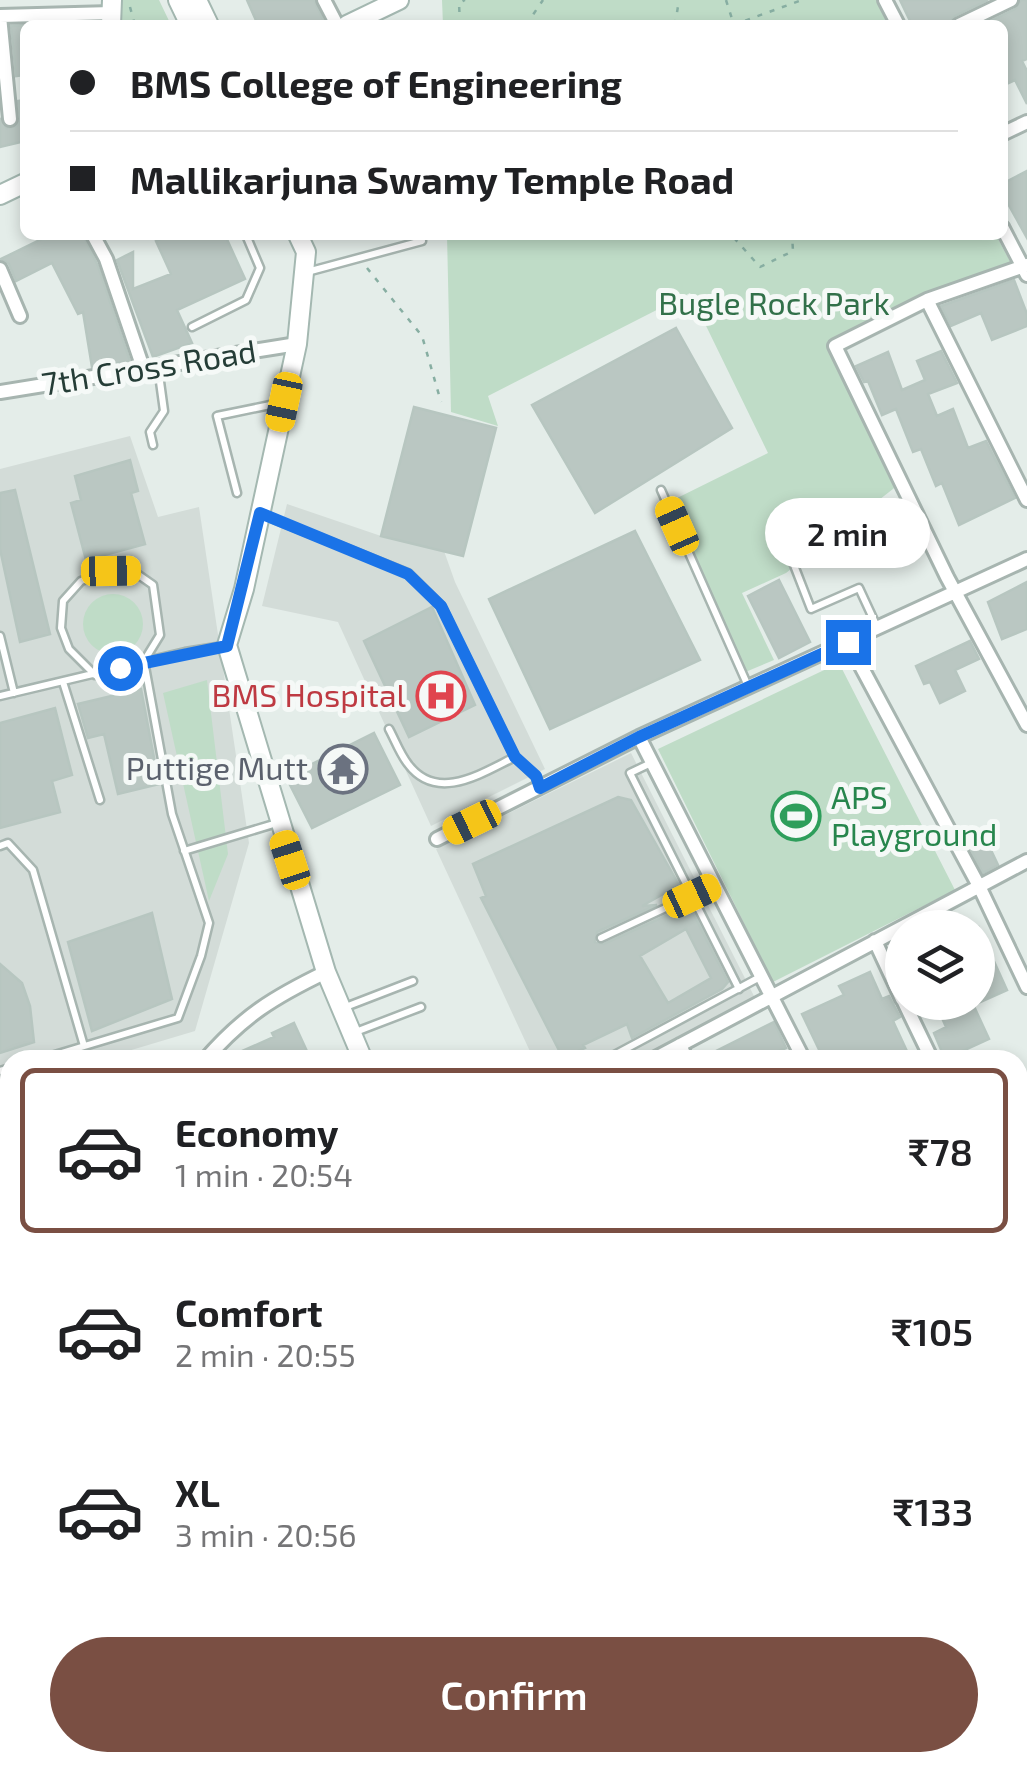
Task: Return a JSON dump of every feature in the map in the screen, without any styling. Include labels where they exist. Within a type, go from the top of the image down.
[{"type":"street","points":[[357,20],[399,0]]},
{"type":"street","points":[[986,6],[1011,0]]},
{"type":"street","points":[[10,119],[0,16],[112,13]]},
{"type":"street","points":[[1008,238],[1026,269],[926,300],[835,346],[956,593],[1027,725]]},
{"type":"street","points":[[96,240],[151,367]]},
{"type":"street","points":[[300,240],[306,252],[306,272],[297,344],[227,646],[326,972],[359,1050]]},
{"type":"street","points":[[0,269],[20,316]]},
{"type":"street","points":[[926,300],[1027,500]]},
{"type":"street","name":"7th Cross Road","points":[[0,392],[297,344]]},
{"type":"street","points":[[437,838],[639,737],[1027,559]]},
{"type":"street","points":[[848,642],[979,886],[1027,987]]},
{"type":"street","points":[[639,737],[799,1050]]},
{"type":"street","points":[[671,1050],[1027,860]]},
{"type":"street","points":[[875,942],[885,963]]},
{"type":"street","points":[[214,1050],[272,998],[326,972]]},
{"type":"street","points":[[912,1020],[927,1050]]},
{"type":"street","points":[[680,1045],[682,1050]]},
{"type":"lane","points":[[192,327],[246,300],[260,268],[248,240]]},
{"type":"lane","points":[[306,272],[422,241]]},
{"type":"lane","points":[[151,367],[164,411],[150,432],[153,445]]},
{"type":"lane","points":[[236,492],[217,416],[284,402]]},
{"type":"lane","points":[[661,490],[749,687]]},
{"type":"lane","points":[[260,513],[408,574],[441,606],[515,757],[536,776],[540,788]]},
{"type":"lane","points":[[778,524],[810,609],[859,588],[878,629]]},
{"type":"lane","points":[[71,1050],[178,1018],[209,923],[172,814],[144,661],[160,635],[153,586],[133,571],[111,571],[82,581],[63,601],[61,628],[69,650],[95,674]]},
{"type":"lane","points":[[0,636],[14,693]]},
{"type":"lane","points":[[0,696],[144,661],[227,646]]},
{"type":"lane","points":[[64,682],[100,800]]},
{"type":"lane","points":[[389,729],[410,767],[434,783],[461,784],[515,757]]},
{"type":"lane","points":[[652,762],[630,773],[739,989]]},
{"type":"lane","points":[[184,851],[278,822]]},
{"type":"lane","points":[[0,846],[8,843],[32,870],[84,1046]]},
{"type":"lane","points":[[601,938],[714,885]]},
{"type":"lane","points":[[624,1050],[760,977]]},
{"type":"lane","points":[[342,1008],[413,981]]},
{"type":"lane","points":[[352,1033],[421,1007]]},
{"type":"path","points":[[535,0],[542,2]]},
{"type":"path","points":[[777,0],[779,8]]},
{"type":"path","points":[[742,20],[802,0]]},
{"type":"path","points":[[736,240],[760,266],[793,251],[792,240]]},
{"type":"path","points":[[360,259],[422,336],[441,402]]},
{"type":"shaded area","points":[[130,436],[158,517],[199,507],[249,843],[195,1031],[131,1050],[0,1050],[0,469]]},
{"type":"shaded area","name":"BMS Hospital","points":[[287,504],[381,536],[444,551],[455,582],[545,769],[431,826],[338,622],[262,606]]},
{"type":"shaded area","points":[[631,753],[755,998],[655,1050],[529,1050],[436,849]]},
{"type":"green space","points":[[119,0],[159,0],[169,20],[121,20]]},
{"type":"green space","points":[[442,0],[876,0],[886,20],[443,20]]},
{"type":"green space","name":"Bugle Rock Park","points":[[447,240],[999,240],[1012,265],[924,294],[829,345],[898,485],[786,573],[742,593],[774,660],[743,673],[665,504],[768,453],[690,293],[488,396],[498,426],[451,412]]},
{"type":"green space","points":[[113,594],[135,602],[143,624],[135,646],[113,654],[91,646],[83,624],[91,602]]},
{"type":"green space","points":[[839,663],[955,890],[915,910],[885,910],[885,925],[773,982],[658,749]]},
{"type":"green space","points":[[207,680],[228,854],[209,901],[163,693]]},
{"type":"building","points":[[247,0],[314,0],[323,20],[256,20]]},
{"type":"building","points":[[900,0],[988,0],[952,20],[910,20]]},
{"type":"building","points":[[1021,0],[1027,0],[1027,59],[1022,61],[1027,71],[1027,104],[1015,80],[1008,83],[1008,20],[992,20],[1015,9]]},
{"type":"building","points":[[20,25],[20,76],[16,76],[11,26]]},
{"type":"building","points":[[0,119],[7,128],[17,126],[20,119],[20,142],[0,147]]},
{"type":"building","points":[[1027,171],[1027,238],[1008,204],[1008,181]]},
{"type":"building","points":[[40,240],[85,240],[130,361],[92,367],[83,312],[78,314],[52,263],[16,281],[9,264],[1,259]]},
{"type":"building","points":[[227,240],[245,279],[177,310],[192,343],[153,357],[117,260],[133,252],[133,289],[171,274],[156,241]]},
{"type":"building","points":[[1014,280],[1027,314],[1027,326],[992,340],[981,313],[951,326],[941,306]]},
{"type":"building","points":[[676,328],[732,428],[595,513],[532,405]]},
{"type":"building","points":[[941,351],[957,383],[928,394],[937,416],[953,409],[968,448],[986,441],[1015,498],[959,525],[942,483],[936,486],[921,449],[913,452],[896,409],[882,415],[868,381],[864,382],[856,366],[888,352],[902,390],[925,380],[917,361]]},
{"type":"building","points":[[414,407],[496,428],[463,556],[381,536]]},
{"type":"building","points":[[130,460],[138,491],[131,493],[145,544],[86,560],[71,503],[81,500],[75,476]]},
{"type":"building","points":[[15,490],[50,634],[20,642],[0,549],[0,493]]},
{"type":"building","points":[[635,531],[700,660],[550,729],[489,599]]},
{"type":"building","points":[[779,580],[810,642],[779,658],[748,596]]},
{"type":"building","points":[[1027,582],[1027,629],[1002,639],[988,602]]},
{"type":"building","points":[[432,607],[475,705],[409,737],[364,641]]},
{"type":"building","points":[[970,641],[979,659],[955,670],[965,691],[940,703],[930,682],[924,684],[916,666]]},
{"type":"building","points":[[141,689],[159,784],[118,794],[104,734],[88,738],[78,704]]},
{"type":"building","points":[[55,708],[72,775],[52,781],[60,812],[0,828],[0,723]]},
{"type":"building","points":[[374,733],[400,785],[312,828],[286,777]]},
{"type":"building","points":[[618,797],[631,800],[679,885],[642,906],[657,905],[597,932],[595,942],[604,944],[689,905],[728,982],[722,989],[632,1038],[627,1024],[583,1045],[585,1048],[581,1050],[559,1050],[481,898],[486,896],[473,864]],"holes":[[[686,929],[711,978],[668,1003],[640,956]]]},
{"type":"building","points":[[981,829],[998,865],[983,873],[964,836]]},
{"type":"building","points":[[152,913],[172,999],[92,1031],[68,942]]},
{"type":"building","points":[[0,964],[22,983],[30,1006],[34,1042],[0,1050]]},
{"type":"building","points":[[995,964],[1007,990],[995,995]]},
{"type":"building","points":[[870,972],[882,999],[885,998],[885,1020],[895,1020],[906,1050],[819,1050],[802,1014],[844,995],[839,986]]},
{"type":"building","points":[[943,1020],[980,1020],[989,1039],[965,1050],[941,1050],[934,1033],[946,1027]]},
{"type":"building","points":[[774,1022],[786,1048],[781,1050],[718,1050]]},
{"type":"building","points":[[294,1023],[306,1050],[245,1050],[274,1037],[272,1033]]},
{"type":"place","name":"BMS Hospital","points":[[441,696]]},
{"type":"place","name":"Puttige Mutt","points":[[343,769]]},
{"type":"place","name":"APS Playground","points":[[796,816]]},
{"type":"route","points":[[120,668],[227,646],[260,513],[408,574],[441,606],[515,757],[536,776],[540,788],[639,737],[848,642]]}]
